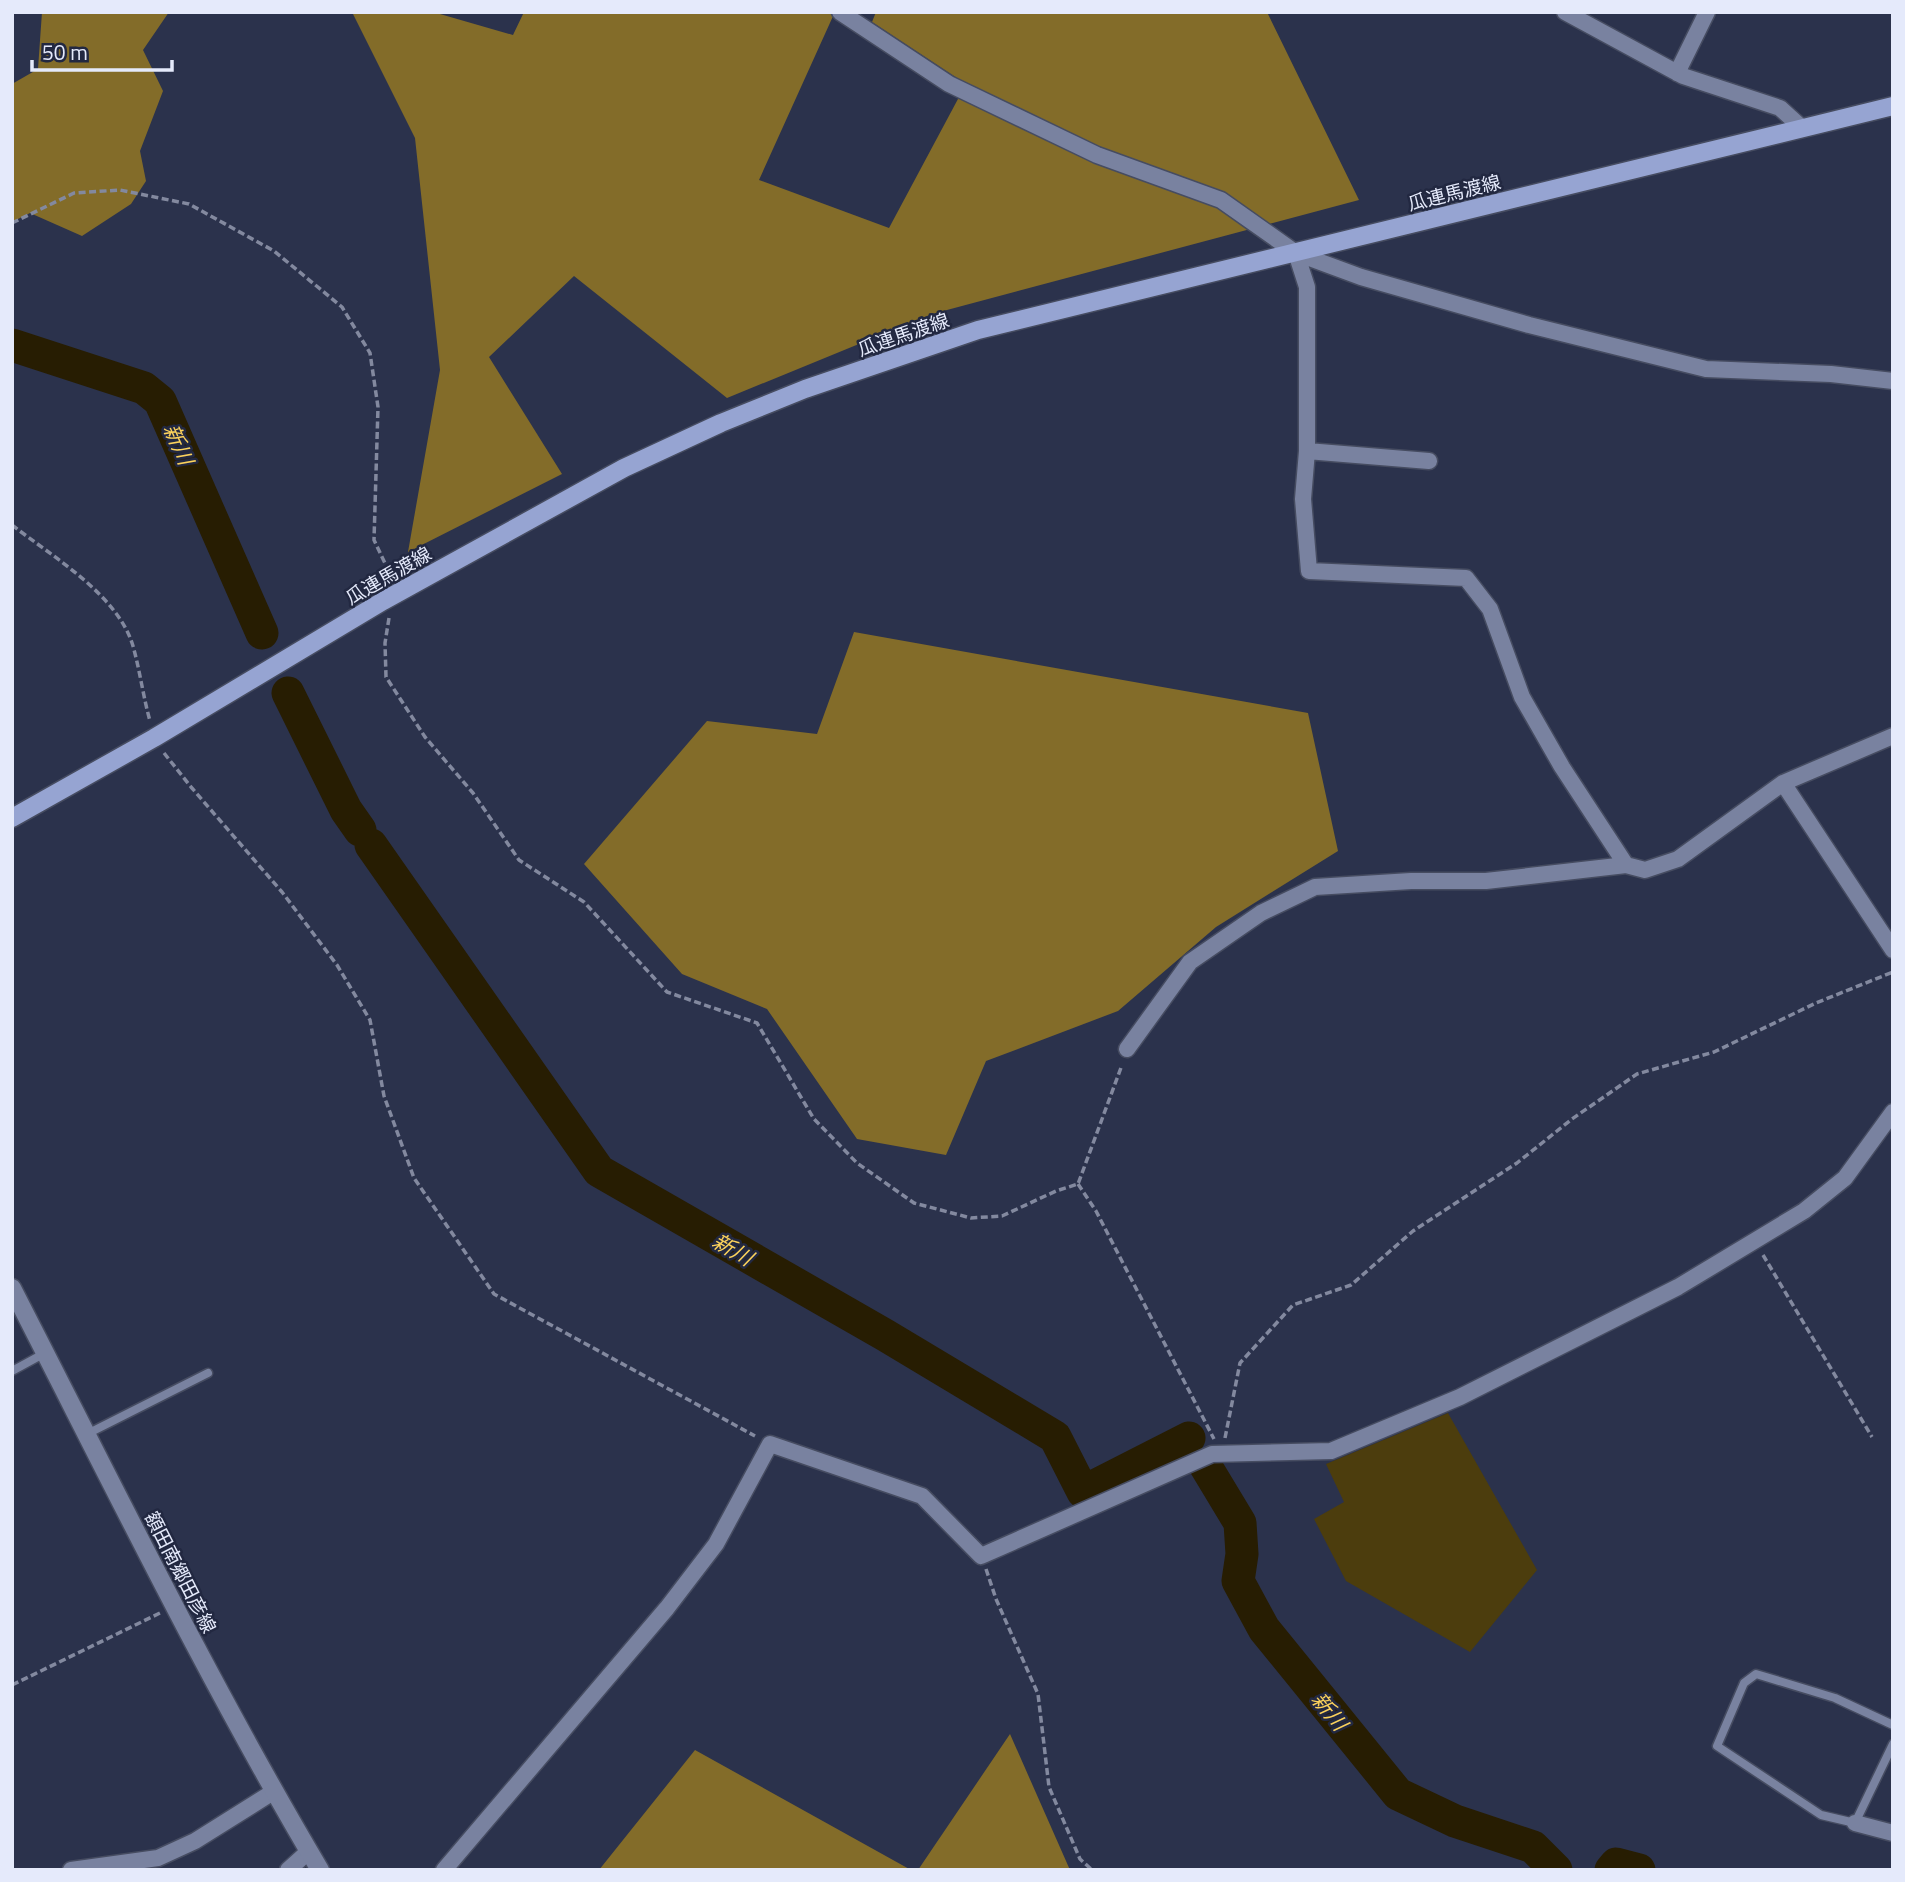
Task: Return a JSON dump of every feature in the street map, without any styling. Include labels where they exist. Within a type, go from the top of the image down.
[{"type":"main road","name":"瓜連馬渡線","points":[[12,818],[154,738],[391,597],[624,468],[721,423],[806,389],[978,330],[1893,106]]},
{"type":"main road","name":"額田南郷田彦線","points":[[12,1288],[273,1792],[320,1870]]},
{"type":"street","points":[[840,12],[949,84],[1097,155],[1221,200],[1296,253],[1361,277],[1706,369],[1831,374],[1893,381]]},
{"type":"street","points":[[1565,12],[1677,72],[1780,108],[1802,128]]},
{"type":"street","points":[[1677,72],[1707,12]]},
{"type":"street","points":[[1296,253],[1307,287],[1307,450],[1303,499],[1309,571],[1466,578],[1490,610],[1522,697],[1562,767],[1626,865]]},
{"type":"street","points":[[1307,450],[1429,461]]},
{"type":"street","points":[[1127,1049],[1190,961],[1261,913],[1315,887],[1411,881],[1486,881],[1626,865],[1644,870],[1678,859],[1783,783],[1893,736]]},
{"type":"street","points":[[1783,783],[1893,950]]},
{"type":"street","points":[[444,1870],[667,1608],[716,1545],[770,1444],[922,1496],[981,1556],[1212,1454],[1331,1451],[1460,1397],[1678,1287],[1804,1211],[1845,1178],[1893,1112]]},
{"type":"street","points":[[71,1870],[158,1858],[195,1841],[273,1792]]},
{"type":"street","points":[[1855,1823],[1893,1833]]},
{"type":"street","points":[[288,1870],[309,1851]]},
{"type":"lane","points":[[12,1371],[45,1353]]},
{"type":"lane","points":[[87,1434],[208,1373]]},
{"type":"lane","points":[[1893,1724],[1835,1698],[1756,1674],[1744,1682],[1717,1746],[1821,1815],[1855,1823],[1893,1744]]},
{"type":"path","points":[[12,223],[74,193],[120,190],[189,204],[274,251],[342,307],[370,353],[378,407],[374,540],[391,597],[385,643],[386,677],[425,737],[473,793],[519,860],[584,902],[667,992],[757,1023],[814,1119],[857,1163],[914,1203],[971,1218],[1002,1216],[1078,1184]]},
{"type":"path","points":[[12,525],[97,592],[117,616],[133,644],[154,738],[191,787],[282,892],[337,965],[370,1020],[384,1096],[414,1178],[494,1294],[770,1444]]},
{"type":"path","points":[[1222,1453],[1240,1363],[1293,1305],[1351,1285],[1413,1231],[1517,1163],[1572,1119],[1637,1074],[1714,1052],[1816,1003],[1893,972]]},
{"type":"path","points":[[1078,1184],[1127,1049]]},
{"type":"path","points":[[1078,1184],[1096,1211],[1222,1453]]},
{"type":"path","points":[[1754,1241],[1872,1437]]},
{"type":"path","points":[[981,1556],[996,1599],[1038,1695],[1049,1787],[1080,1859],[1092,1870]]},
{"type":"path","points":[[12,1685],[175,1606]]},
{"type":"shaded area","points":[[42,12],[169,12],[143,50],[163,91],[140,151],[146,181],[131,204],[82,236],[30,213],[12,222],[12,84],[38,69]]},
{"type":"shaded area","points":[[352,12],[433,12],[513,35],[524,12],[830,12],[834,14],[759,180],[889,228],[966,84],[872,22],[876,12],[1267,12],[1359,200],[932,314],[727,398],[574,276],[489,357],[562,474],[408,552],[440,370],[415,138]]},
{"type":"shaded area","points":[[854,632],[1308,713],[1338,851],[1216,927],[1118,1011],[986,1061],[946,1155],[857,1139],[767,1009],[682,974],[584,864],[707,721],[817,734]]},
{"type":"shaded area","points":[[1448,1413],[1537,1570],[1470,1652],[1346,1581],[1314,1519],[1344,1502],[1326,1464]]},
{"type":"shaded area","points":[[1010,1734],[1070,1870],[918,1870]]},
{"type":"shaded area","points":[[695,1750],[911,1870],[599,1870]]},
{"type":"waterway","name":"新川","points":[[12,345],[144,388],[160,401],[262,633]]},
{"type":"waterway","name":"新川","points":[[288,693],[346,810],[360,830]]},
{"type":"waterway","name":"新川","points":[[371,845],[599,1171],[885,1335],[1055,1437],[1083,1492],[1189,1438]]},
{"type":"waterway","name":"新川","points":[[1205,1465],[1240,1523],[1242,1554],[1238,1581],[1264,1629],[1398,1794],[1455,1821],[1533,1847],[1556,1870]]},
{"type":"waterway","name":"新川","points":[[1611,1870],[1616,1864],[1639,1870]]}]
